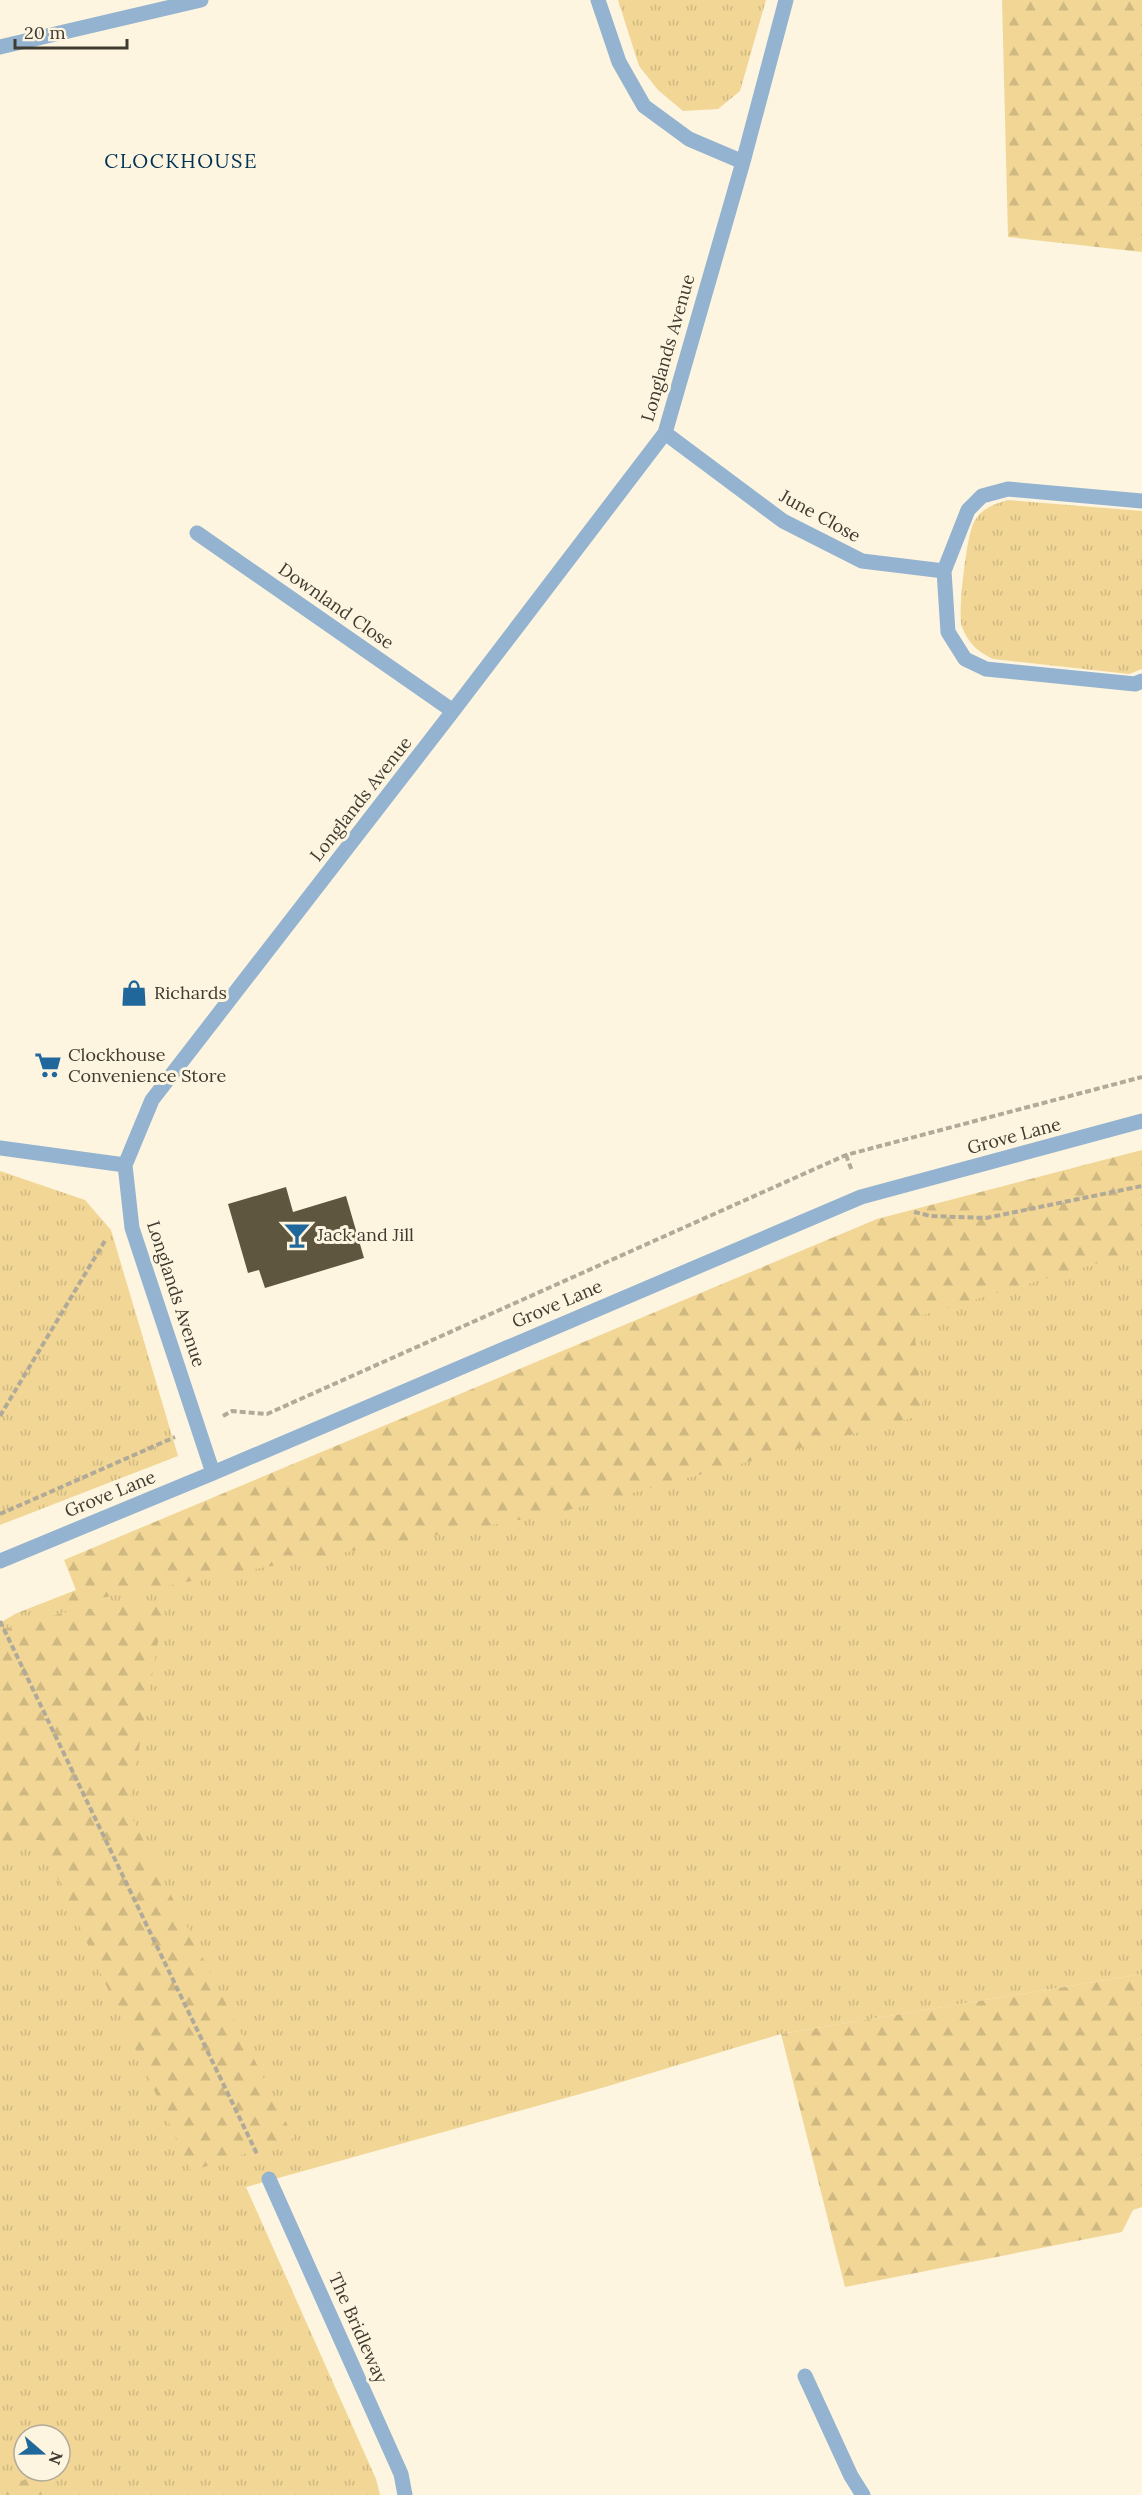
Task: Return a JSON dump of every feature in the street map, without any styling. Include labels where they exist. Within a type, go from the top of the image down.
[{"type":"street","points":[[0,47],[201,0]]},
{"type":"street","points":[[598,0],[619,62],[644,106],[689,139],[743,162]]},
{"type":"street","name":"Longlands Avenue","points":[[213,1473],[132,1228],[125,1165],[152,1100],[665,433],[743,162],[786,0]]},
{"type":"street","name":"June Close","points":[[665,433],[783,521],[861,561],[944,571]]},
{"type":"street","points":[[1142,501],[1008,489],[982,496],[968,510],[944,571],[948,632],[964,659],[986,669],[1135,684],[1142,681]]},
{"type":"street","name":"Downland Close","points":[[197,532],[453,711]]},
{"type":"street","name":"Grove Lane","points":[[0,1561],[213,1473],[861,1197],[1142,1121]]},
{"type":"street","points":[[0,1148],[125,1165]]},
{"type":"street","name":"The Bridleway","points":[[269,2179],[401,2474],[405,2495]]},
{"type":"street","points":[[805,2376],[850,2476],[863,2495]]},
{"type":"path","points":[[0,1514],[232,1411],[267,1414],[846,1155],[1142,1077]]},
{"type":"path","points":[[911,1211],[931,1216],[986,1218],[1142,1186]]},
{"type":"path","points":[[0,1416],[111,1230],[132,1228]]},
{"type":"path","points":[[0,1622],[269,2179]]},
{"type":"green space","points":[[618,0],[766,0],[740,91],[718,109],[683,111],[658,90],[639,66]]},
{"type":"green space","points":[[1002,0],[1142,0],[1142,252],[1008,237]]},
{"type":"green space","points":[[1008,500],[1142,511],[1142,669],[1129,674],[993,659],[978,650],[971,642],[962,627],[961,607],[971,529],[977,517],[985,510]]},
{"type":"green space","points":[[1142,1150],[1142,1250],[913,1318],[923,1415],[561,1512],[15,1614],[76,1590],[64,1560],[877,1219]]},
{"type":"green space","points":[[0,1171],[85,1200],[111,1230],[178,1456],[0,1525]]},
{"type":"green space","points":[[1142,1223],[1142,1974],[781,2034],[605,2087],[246,2187],[376,2479],[380,2495],[0,2495],[0,1623],[15,1614],[77,1590]]},
{"type":"green space","points":[[165,1603],[128,1810],[294,2138],[191,2171],[40,1840],[0,1842],[0,1630],[74,1610]]},
{"type":"green space","points":[[1142,1974],[1142,2207],[1133,2210],[1122,2232],[845,2287],[781,2034]]},
{"type":"green space","points":[[18,2483],[46,2483],[63,2495],[0,2495],[0,2492]]},
{"type":"building","name":"Jack and Jill","points":[[286,1187],[293,1212],[346,1196],[364,1258],[265,1288],[259,1270],[248,1273],[228,1204]]},
{"type":"place","name":"Richards","points":[[134,993]]},
{"type":"place","name":"Clockhouse Convenience Store","points":[[48,1065]]},
{"type":"place","name":"Jack and Jill","points":[[297,1235]]},
{"type":"district","name":"CLOCKHOUSE","points":[[181,161]]}]
